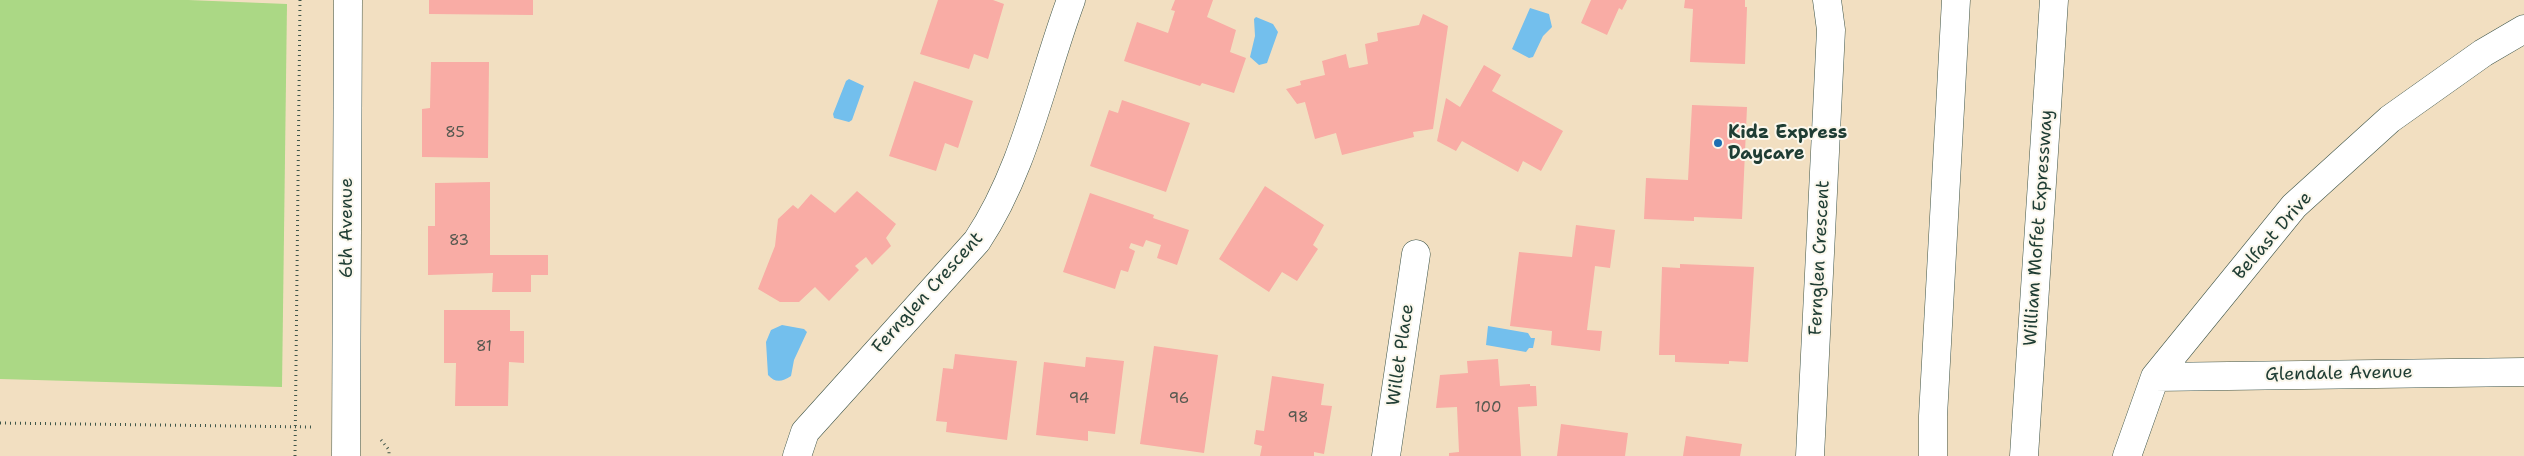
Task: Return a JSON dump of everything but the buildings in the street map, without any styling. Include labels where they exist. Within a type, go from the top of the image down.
[{"type":"street","name":"6th Avenue","points":[[346,456],[348,0]]},
{"type":"street","name":"Fernglen Crescent","points":[[796,456],[804,432],[977,241],[993,217],[1017,162],[1071,0]]},
{"type":"street","name":"Fernglen Crescent","points":[[1810,456],[1832,30],[1827,0]]},
{"type":"street","points":[[1933,456],[1933,416],[1956,0]]},
{"type":"street","name":"William Moffet Expressway","points":[[2024,456],[2054,0]]},
{"type":"street","name":"Belfast Drive","points":[[2127,456],[2155,377],[2294,206],[2390,119],[2482,53],[2524,29]]},
{"type":"street","name":"Willet Place","points":[[1386,456],[1416,254]]},
{"type":"street","name":"Glendale Avenue","points":[[2155,377],[2524,372]]},
{"type":"street","points":[[1920,456],[1933,416]]},
{"type":"path","points":[[295,456],[300,0]]},
{"type":"path","points":[[0,423],[295,426]]},
{"type":"path","points":[[378,437],[388,450],[389,456]]},
{"type":"green space","points":[[0,0],[188,0],[287,4],[282,387],[0,379]]},
{"type":"water","points":[[1530,8],[1549,14],[1552,27],[1543,36],[1533,57],[1529,58],[1512,49]]},
{"type":"water","points":[[1256,17],[1273,24],[1278,32],[1267,63],[1259,65],[1250,57],[1255,36],[1254,19]]},
{"type":"water","points":[[849,79],[864,86],[852,120],[849,122],[834,118],[833,114],[846,81]]},
{"type":"water","points":[[782,325],[804,329],[807,332],[794,360],[791,376],[779,381],[768,375],[766,342],[771,330]]},
{"type":"water","points":[[1488,326],[1528,333],[1531,338],[1535,338],[1533,348],[1529,348],[1526,352],[1486,345]]},
{"type":"place","name":"Kidz Express Daycare","points":[[1718,143]]}]
